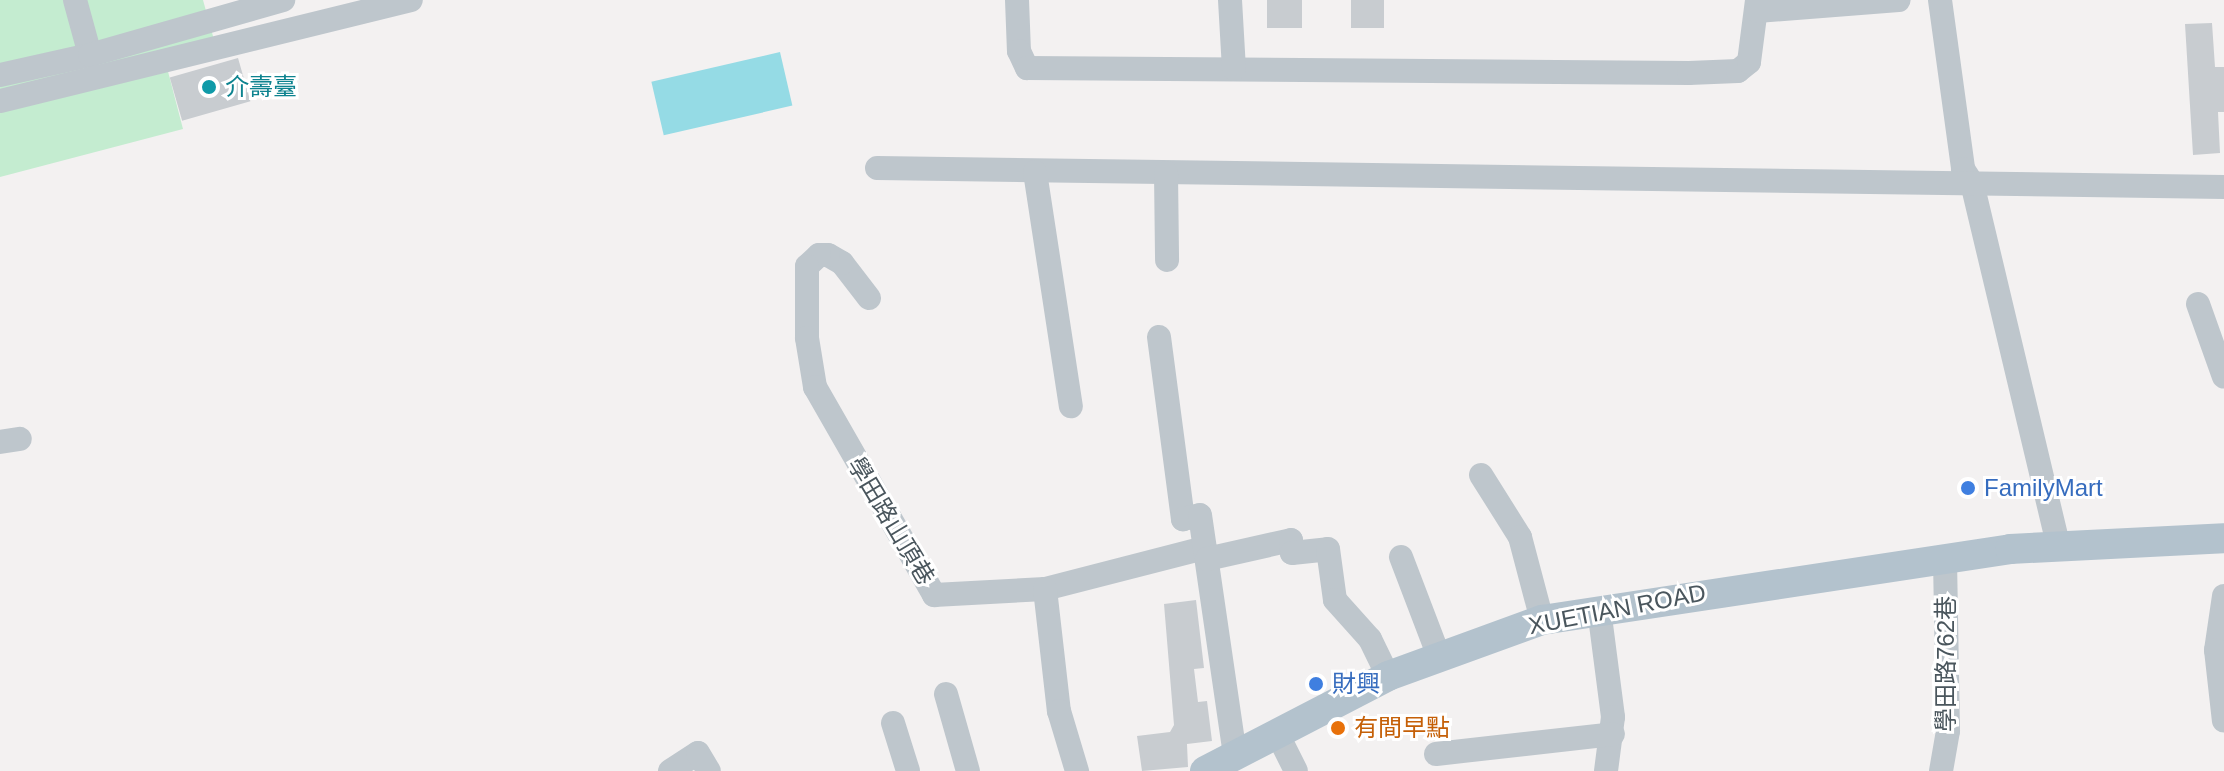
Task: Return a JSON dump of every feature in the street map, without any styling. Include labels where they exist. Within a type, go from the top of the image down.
[{"type":"main road","name":"XUETIAN ROAD","points":[[1205,771],[1388,676],[1438,654],[1542,620],[1945,557],[2058,544],[2224,538]]},
{"type":"street","points":[[75,0],[90,55]]},
{"type":"street","points":[[0,75],[90,55],[204,10],[283,0]]},
{"type":"street","points":[[0,101],[411,0]]},
{"type":"street","points":[[1017,0],[1019,51],[1027,68],[1738,71],[1749,62],[1757,6],[1899,0]]},
{"type":"street","points":[[1230,0],[1234,69]]},
{"type":"street","points":[[1940,0],[1967,176],[2058,544]]},
{"type":"street","points":[[877,168],[1166,173],[1967,176],[2224,187]]},
{"type":"street","points":[[1035,172],[1071,406]]},
{"type":"street","points":[[1166,173],[1167,260]]},
{"type":"street","name":"學田路山頂巷","points":[[869,298],[842,263],[828,255],[807,266],[807,338],[815,387],[929,588],[940,598],[1045,589],[1206,553],[1291,540],[1292,553],[1328,549],[1335,600],[1370,639],[1388,676]]},
{"type":"street","points":[[2198,304],[2224,377]]},
{"type":"street","points":[[1159,337],[1183,519],[1200,515],[1235,754]]},
{"type":"street","points":[[1481,475],[1520,537],[1542,620]]},
{"type":"street","points":[[1401,557],[1438,654]]},
{"type":"street","name":"學田路762巷","points":[[1941,771],[1948,731],[1945,557]]},
{"type":"street","points":[[1045,589],[1059,711],[1077,771]]},
{"type":"street","points":[[2224,596],[2216,650],[2224,721]]},
{"type":"street","points":[[1599,609],[1613,734],[1606,771]]},
{"type":"street","points":[[946,694],[968,771]]},
{"type":"street","points":[[893,723],[908,771]]},
{"type":"street","points":[[1277,733],[1296,771]]},
{"type":"street","points":[[1436,754],[1613,734]]},
{"type":"street","points":[[670,771],[698,753],[709,771]]},
{"type":"green space","points":[[0,0],[203,0],[216,47],[165,60],[183,129],[0,177]]},
{"type":"water","points":[[780,52],[792,106],[664,135],[651,82]]},
{"type":"building","points":[[1267,0],[1302,0],[1302,28],[1267,28]]},
{"type":"building","points":[[1351,0],[1384,0],[1384,28],[1351,28]]},
{"type":"building","points":[[2212,23],[2215,67],[2224,67],[2224,112],[2218,112],[2220,153],[2193,155],[2185,24]]},
{"type":"building","name":"介壽臺","points":[[238,58],[250,101],[182,121],[170,78]]},
{"type":"building","points":[[1196,600],[1204,668],[1194,669],[1198,702],[1207,701],[1212,741],[1187,744],[1188,767],[1142,771],[1137,736],[1170,732],[1174,725],[1164,604]]},
{"type":"place","name":"介壽臺","points":[[209,87]]},
{"type":"place","name":"FamilyMart","points":[[1968,488]]},
{"type":"place","name":"財興","points":[[1316,684]]},
{"type":"place","name":"有間早點","points":[[1338,728]]}]
